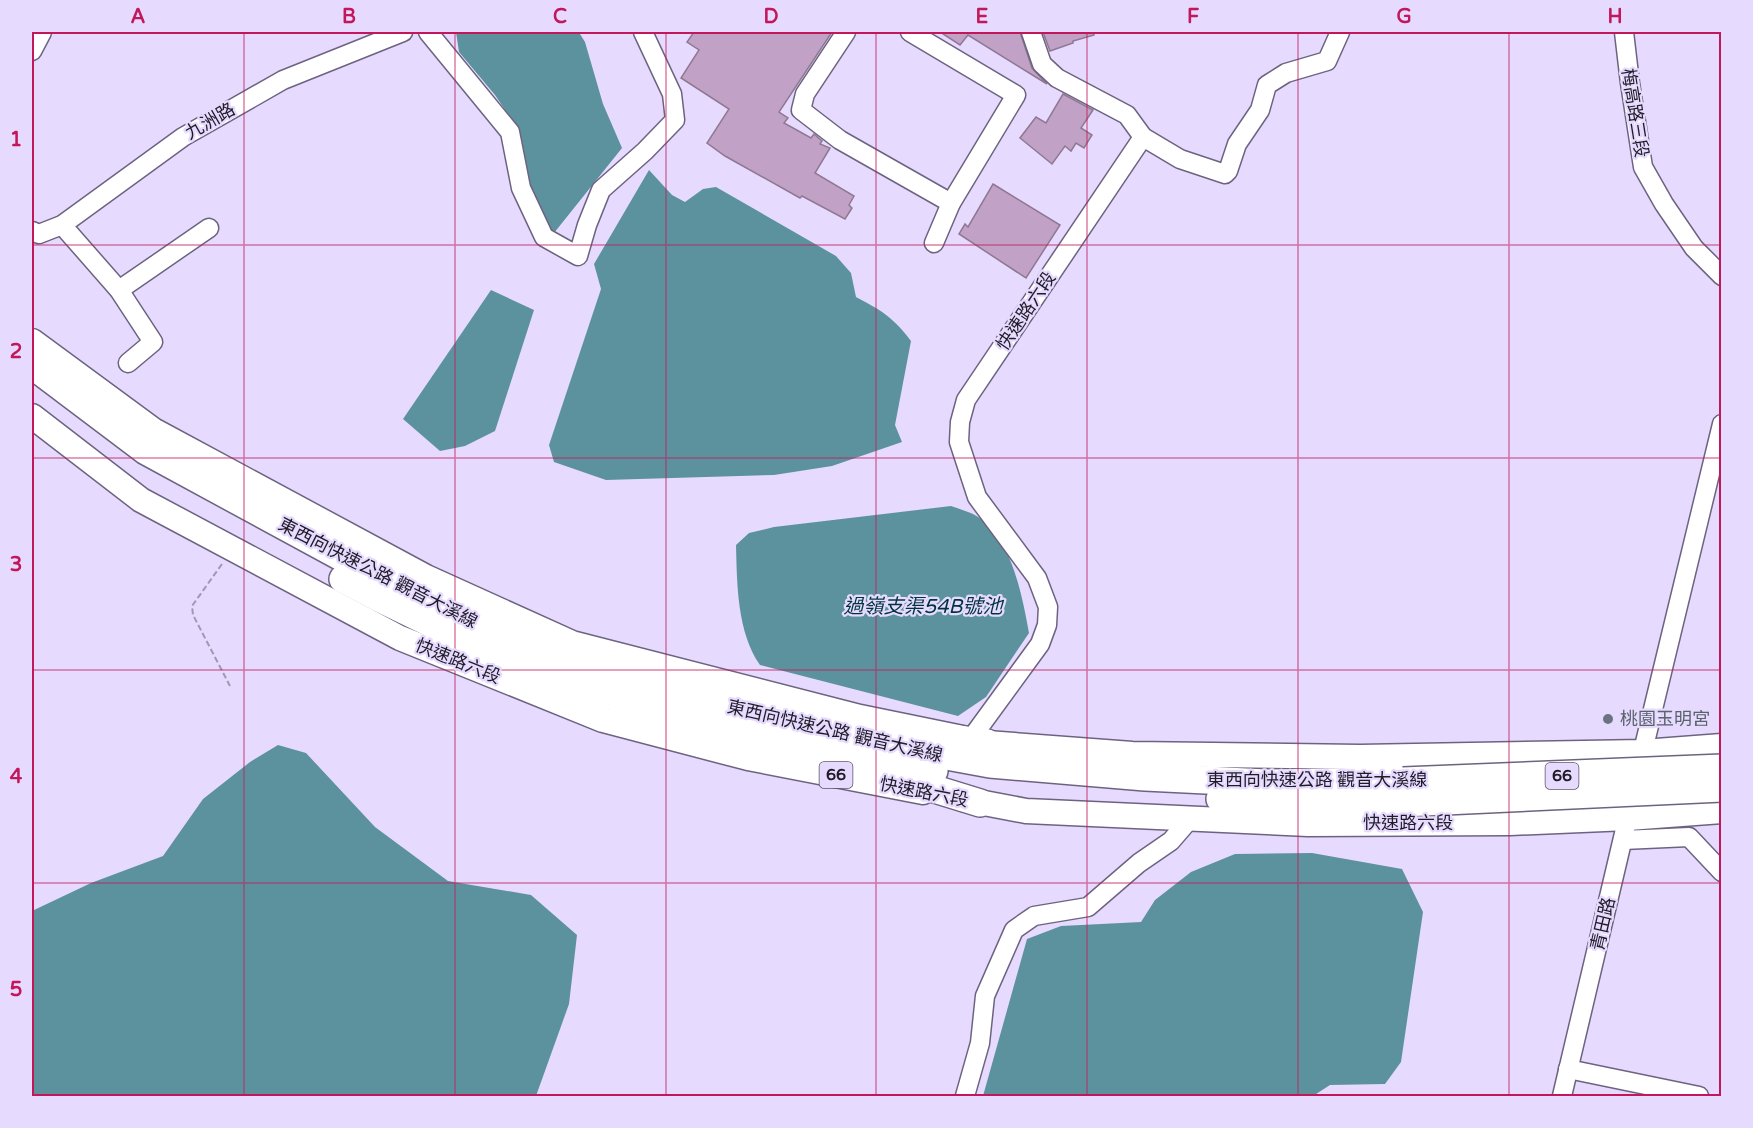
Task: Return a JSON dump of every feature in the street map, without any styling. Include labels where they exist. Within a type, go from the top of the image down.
[{"type":"highway","name":"東西向快速公路 觀音大溪線","points":[[32,365],[146,451],[378,577],[534,649],[860,761],[1029,785],[1259,801],[1403,803],[1722,788]]},
{"type":"highway","name":"東西向快速公路 觀音大溪線","points":[[32,386],[155,475],[398,608],[492,653],[630,703],[860,740],[990,764],[1145,777],[1266,783],[1403,782],[1722,768]]},
{"type":"highway","points":[[748,723],[979,741]]},
{"type":"highway","points":[[748,723],[980,802]]},
{"type":"main road","name":"66","points":[[32,341],[153,430],[426,578],[572,643],[860,717],[979,741],[1132,754],[1360,757],[1643,752],[1722,746]]},
{"type":"main road","name":"快速路六段","points":[[32,416],[141,500],[400,638],[603,720],[748,758],[1026,811],[1308,824],[1510,822],[1626,829],[1722,811]]},
{"type":"street","points":[[32,51],[42,32]]},
{"type":"street","name":"九洲路","points":[[32,231],[39,234],[62,225],[183,137],[283,80],[404,32]]},
{"type":"street","points":[[428,32],[510,132],[521,188],[544,237],[579,256],[587,225],[601,190],[645,151],[675,120],[672,94],[643,32]]},
{"type":"street","points":[[846,32],[805,94],[801,110],[840,140],[951,203]]},
{"type":"street","points":[[910,32],[1016,95],[951,203],[934,243]]},
{"type":"street","points":[[1031,32],[1042,64],[1057,78],[1127,115],[1143,137],[1180,159],[1225,174],[1237,144],[1260,110],[1267,85],[1286,74],[1327,61],[1340,32]]},
{"type":"street","name":"梅高路三段","points":[[1624,32],[1643,167],[1664,204],[1694,248],[1722,276]]},
{"type":"street","name":"快速路六段","points":[[979,741],[1040,644],[1047,625],[1048,607],[1037,578],[977,497],[959,442],[960,422],[966,400],[1143,137]]},
{"type":"street","points":[[62,225],[119,290],[153,342],[128,363]]},
{"type":"street","points":[[119,290],[209,228]]},
{"type":"street","name":"青田路","points":[[1562,1096],[1722,424]]},
{"type":"street","points":[[965,1096],[980,1043],[986,996],[1014,930],[1034,916],[1088,906],[1139,863],[1171,841],[1190,819]]},
{"type":"street","points":[[1626,829],[1689,837],[1722,872]]},
{"type":"street","points":[[1568,1068],[1699,1096]]},
{"type":"path","points":[[230,548],[219,570],[192,606],[192,615],[230,686]]},
{"type":"water","points":[[456,32],[569,32],[580,34],[585,42],[603,104],[622,148],[554,233],[537,210],[516,126],[495,95],[459,52]]},
{"type":"water","points":[[649,170],[672,195],[685,202],[703,189],[716,187],[836,256],[851,273],[856,297],[886,315],[911,341],[895,425],[902,442],[832,466],[774,475],[606,480],[554,462],[549,445],[601,289],[594,264]]},
{"type":"water","points":[[491,290],[534,310],[495,431],[465,446],[440,451],[403,419]]},
{"type":"water","name":"過嶺支渠54B號池","points":[[951,506],[973,514],[997,535],[1013,566],[1029,633],[986,697],[958,716],[760,665],[747,638],[738,591],[736,545],[749,533],[774,527]]},
{"type":"water","points":[[278,745],[306,753],[375,827],[448,881],[531,895],[577,935],[569,1004],[536,1096],[32,1096],[32,911],[91,883],[163,856],[203,799],[250,762]]},
{"type":"water","points":[[1312,853],[1402,869],[1423,912],[1401,1062],[1385,1084],[1330,1085],[1313,1096],[983,1096],[1027,939],[1061,926],[1141,922],[1155,900],[1191,872],[1235,854]]},
{"type":"building","points":[[694,32],[832,32],[779,112],[788,118],[784,123],[811,138],[814,134],[822,141],[820,144],[830,148],[815,173],[854,196],[849,205],[852,208],[845,219],[802,196],[800,198],[725,156],[707,143],[729,109],[681,78],[699,50],[687,42]]},
{"type":"building","points":[[940,32],[1020,32],[1032,68],[1047,84],[968,35],[960,45]]},
{"type":"building","points":[[1043,32],[1093,32],[1094,35],[1050,51]]},
{"type":"building","points":[[1063,94],[1093,110],[1081,128],[1092,135],[1084,148],[1076,143],[1071,151],[1065,146],[1052,164],[1020,138],[1036,117],[1046,123]]},
{"type":"building","points":[[993,184],[1060,225],[1026,278],[959,234],[965,224],[968,227]]},
{"type":"place","name":"桃園玉明宮","points":[[1608,719]]}]
